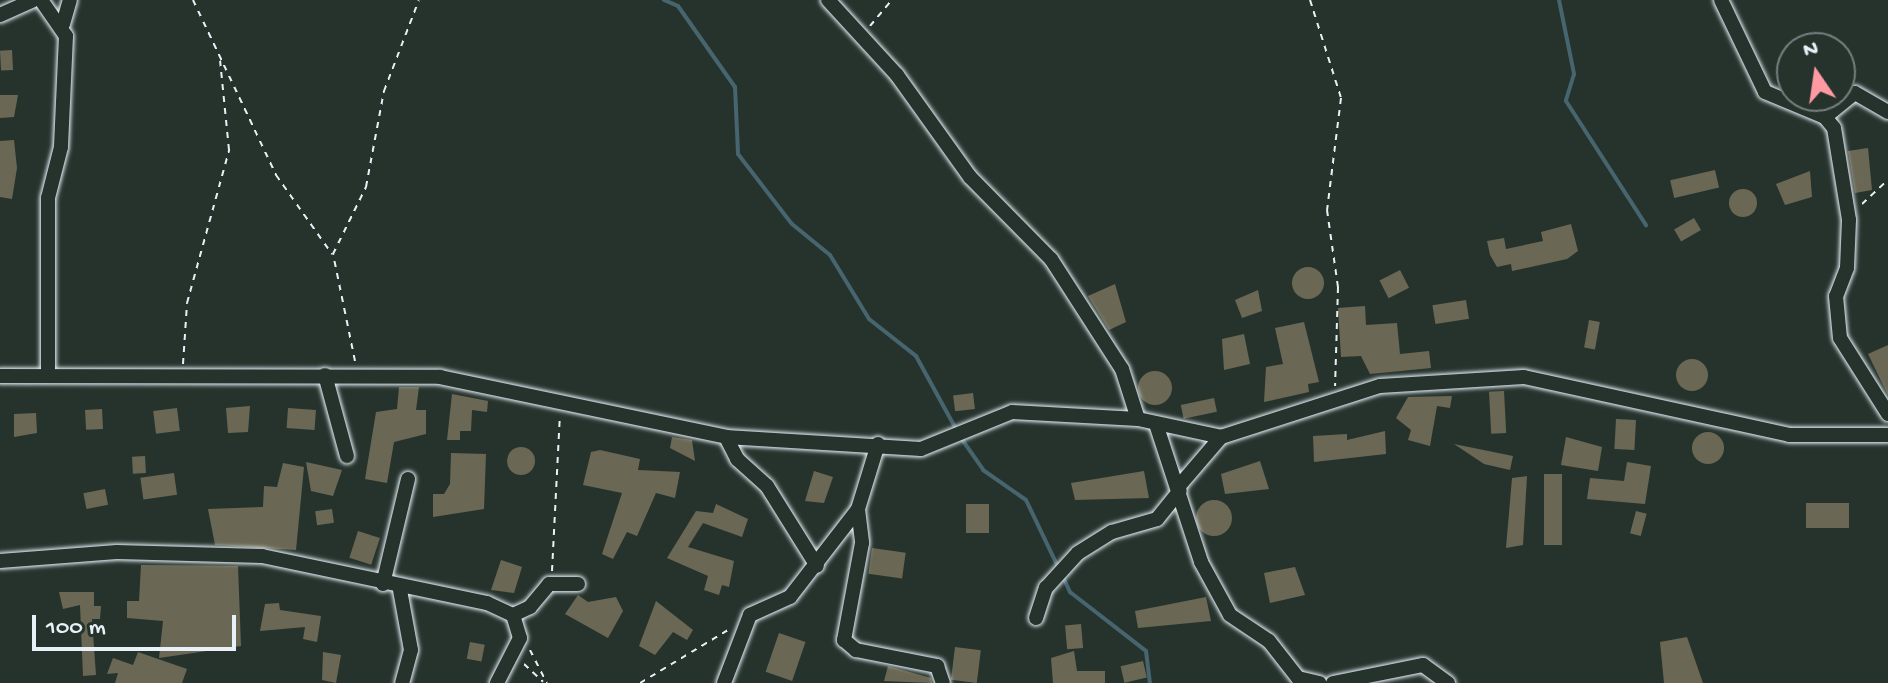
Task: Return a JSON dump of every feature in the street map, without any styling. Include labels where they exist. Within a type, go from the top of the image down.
[{"type":"street","points":[[0,15],[33,0]]},
{"type":"street","points":[[41,0],[63,24]]},
{"type":"street","points":[[48,376],[48,198],[61,147],[63,24],[70,0]]},
{"type":"street","points":[[828,0],[861,35],[970,177],[1070,284],[1122,369],[1138,419]]},
{"type":"street","points":[[1721,0],[1765,92],[1825,117],[1834,128],[1849,220],[1847,268],[1836,296],[1840,338],[1888,414]]},
{"type":"street","points":[[1825,117],[1855,93],[1888,112]]},
{"type":"street","points":[[0,376],[358,374],[464,380],[726,437],[941,445],[986,418],[1012,412],[1138,419],[1157,427],[1221,437],[1380,386],[1524,377],[1789,435],[1888,435]]},
{"type":"street","points":[[325,375],[347,456]]},
{"type":"street","points":[[1157,427],[1180,488],[1201,562],[1230,615],[1269,641],[1299,681],[1319,683]]},
{"type":"street","points":[[726,437],[737,459],[767,486],[817,566]]},
{"type":"street","points":[[1036,618],[1046,588],[1078,553],[1112,532],[1157,519],[1221,437]]},
{"type":"street","points":[[724,683],[750,615],[790,597],[817,566],[858,509],[878,444]]},
{"type":"street","points":[[383,584],[408,479]]},
{"type":"street","points":[[858,509],[862,543],[844,640],[856,650],[937,666],[943,683]]},
{"type":"street","points":[[0,561],[117,552],[262,556],[400,590],[487,603],[513,615],[521,644],[497,683]]},
{"type":"street","points":[[513,615],[530,607],[549,584],[578,584]]},
{"type":"street","points":[[400,590],[411,650],[402,683]]},
{"type":"street","points":[[1333,683],[1423,665],[1448,683]]},
{"type":"path","points":[[193,0],[276,175],[333,254],[358,374]]},
{"type":"path","points":[[333,254],[366,187],[384,91],[414,30],[419,0]]},
{"type":"path","points":[[861,35],[892,0]]},
{"type":"path","points":[[1310,0],[1341,98],[1327,210],[1338,287],[1333,400]]},
{"type":"path","points":[[182,377],[187,303],[229,150],[220,60]]},
{"type":"path","points":[[1849,220],[1888,180]]},
{"type":"path","points":[[549,584],[561,490],[557,399]]},
{"type":"path","points":[[640,683],[750,615]]},
{"type":"path","points":[[521,644],[524,665],[545,683]]},
{"type":"path","points":[[521,644],[541,663],[545,683]]},
{"type":"building","points":[[12,50],[13,70],[1,71],[0,51]]},
{"type":"building","points":[[0,95],[18,95],[14,117],[0,118]]},
{"type":"building","points":[[14,140],[17,168],[12,199],[0,197],[0,141]]},
{"type":"building","points":[[1868,148],[1872,190],[1855,193],[1848,151]]},
{"type":"building","points":[[1715,170],[1719,188],[1674,198],[1670,180]]},
{"type":"building","points":[[1810,171],[1812,197],[1785,205],[1776,184]]},
{"type":"building","points":[[1743,189],[1753,193],[1757,203],[1753,213],[1743,217],[1733,213],[1729,203],[1733,193]]},
{"type":"building","points":[[1694,218],[1701,230],[1681,242],[1674,230]]},
{"type":"building","points":[[1571,224],[1578,251],[1567,259],[1512,271],[1511,264],[1497,267],[1490,255],[1487,241],[1504,238],[1506,249],[1543,241],[1541,232]]},
{"type":"building","points":[[1308,267],[1319,272],[1324,283],[1319,294],[1308,299],[1297,294],[1292,283],[1297,272]]},
{"type":"building","points":[[1400,270],[1409,288],[1389,298],[1380,280]]},
{"type":"building","points":[[1115,284],[1126,322],[1109,330],[1088,296]]},
{"type":"building","points":[[1258,290],[1262,311],[1242,318],[1235,300]]},
{"type":"building","points":[[1466,300],[1469,319],[1435,324],[1432,305]]},
{"type":"building","points":[[1365,306],[1366,325],[1397,323],[1400,354],[1429,351],[1431,368],[1370,374],[1361,356],[1341,357],[1338,308]]},
{"type":"building","points":[[1589,320],[1600,322],[1595,349],[1584,348]]},
{"type":"building","points":[[1304,322],[1319,382],[1308,384],[1309,392],[1264,402],[1266,367],[1283,364],[1275,328]]},
{"type":"building","points":[[1244,334],[1250,364],[1224,370],[1222,339]]},
{"type":"building","points":[[1888,345],[1888,395],[1868,354]]},
{"type":"building","points":[[1692,359],[1703,364],[1708,375],[1703,386],[1692,391],[1681,386],[1676,375],[1681,364]]},
{"type":"building","points":[[1155,371],[1167,376],[1172,388],[1167,400],[1155,405],[1143,400],[1138,388],[1143,376]]},
{"type":"building","points":[[399,387],[419,387],[416,410],[426,410],[426,434],[394,442],[387,483],[365,479],[376,412],[397,409]]},
{"type":"building","points":[[1504,391],[1506,433],[1491,434],[1489,392]]},
{"type":"building","points":[[973,393],[975,409],[955,411],[953,395]]},
{"type":"building","points":[[452,394],[488,401],[487,412],[472,410],[471,431],[460,431],[460,440],[447,440]]},
{"type":"building","points":[[1452,396],[1450,408],[1437,406],[1430,446],[1408,440],[1411,430],[1396,418],[1408,397]]},
{"type":"building","points":[[1214,398],[1217,412],[1184,419],[1181,405]]},
{"type":"building","points":[[250,406],[248,432],[228,433],[226,408]]},
{"type":"building","points":[[177,408],[180,431],[156,434],[153,411]]},
{"type":"building","points":[[288,408],[316,410],[315,430],[287,428]]},
{"type":"building","points":[[102,409],[103,429],[86,430],[85,410]]},
{"type":"building","points":[[36,413],[37,433],[14,437],[14,414]]},
{"type":"building","points":[[1616,419],[1636,420],[1634,450],[1614,449]]},
{"type":"building","points":[[1385,431],[1386,454],[1314,462],[1313,436],[1347,434],[1347,440]]},
{"type":"building","points":[[1708,432],[1720,436],[1724,448],[1720,460],[1708,464],[1696,460],[1692,448],[1696,436]]},
{"type":"building","points":[[672,437],[692,440],[695,461],[670,448]]},
{"type":"building","points":[[1566,437],[1602,447],[1598,471],[1561,465]]},
{"type":"building","points":[[1454,444],[1513,456],[1510,470],[1484,464]]},
{"type":"building","points":[[521,447],[531,451],[535,461],[531,471],[521,475],[511,471],[507,461],[511,451]]},
{"type":"building","points":[[600,450],[640,459],[638,470],[680,472],[675,498],[656,493],[637,536],[627,532],[613,559],[602,554],[622,493],[583,485],[591,452]]},
{"type":"building","points":[[451,453],[486,454],[484,509],[433,517],[433,494],[444,494],[450,484]]},
{"type":"building","points":[[145,456],[146,473],[133,474],[132,457]]},
{"type":"building","points":[[1260,461],[1269,489],[1225,494],[1221,474]]},
{"type":"building","points":[[306,462],[342,470],[333,496],[311,491]]},
{"type":"building","points":[[1627,462],[1651,466],[1645,504],[1587,499],[1590,478],[1624,481]]},
{"type":"building","points":[[283,463],[304,467],[296,550],[215,545],[208,509],[263,507],[264,486],[277,487]]},
{"type":"building","points":[[814,471],[833,477],[824,503],[805,501]]},
{"type":"building","points":[[1144,471],[1149,498],[1075,500],[1071,483]]},
{"type":"building","points":[[174,473],[177,495],[143,500],[140,478]]},
{"type":"building","points":[[1544,474],[1562,474],[1562,545],[1544,545]]},
{"type":"building","points":[[1527,476],[1523,545],[1506,548],[1512,478]]},
{"type":"building","points":[[105,489],[108,505],[86,509],[83,493]]},
{"type":"building","points":[[1214,500],[1227,505],[1232,518],[1227,531],[1214,536],[1201,531],[1196,518],[1201,505]]},
{"type":"building","points":[[1806,503],[1849,503],[1849,528],[1806,528]]},
{"type":"building","points":[[716,504],[748,519],[742,537],[703,523],[688,547],[734,561],[729,587],[722,585],[719,595],[704,590],[708,576],[667,558],[696,511],[713,513]]},
{"type":"building","points":[[966,504],[989,504],[989,533],[966,533]]},
{"type":"building","points":[[332,509],[334,523],[317,525],[315,511]]},
{"type":"building","points":[[1636,511],[1647,514],[1641,536],[1630,533]]},
{"type":"building","points":[[358,531],[380,538],[371,565],[349,558]]},
{"type":"building","points":[[872,548],[906,553],[902,578],[868,574]]},
{"type":"building","points":[[501,560],[522,567],[514,593],[491,590]]},
{"type":"building","points":[[141,565],[261,566],[238,566],[241,646],[159,658],[163,621],[127,618],[127,601],[139,601]]},
{"type":"building","points":[[1295,567],[1305,595],[1270,603],[1264,573]]},
{"type":"building","points":[[59,592],[94,592],[94,606],[101,606],[100,619],[92,619],[96,675],[83,676],[80,605],[63,609]]},
{"type":"building","points":[[578,595],[588,602],[616,597],[623,611],[608,638],[565,614]]},
{"type":"building","points":[[1206,597],[1211,621],[1138,628],[1135,611]]},
{"type":"building","points":[[656,601],[693,630],[687,640],[673,632],[655,655],[639,646]]},
{"type":"building","points":[[279,603],[280,610],[321,616],[317,642],[303,639],[305,627],[260,631],[265,604]]},
{"type":"building","points":[[1081,624],[1083,648],[1067,649],[1065,625]]},
{"type":"building","points":[[779,633],[805,642],[792,681],[766,672]]},
{"type":"building","points":[[1687,637],[1703,683],[1664,683],[1660,642]]},
{"type":"building","points":[[470,642],[485,645],[481,662],[467,659]]},
{"type":"building","points":[[955,647],[981,650],[977,683],[951,680]]},
{"type":"building","points":[[1074,651],[1077,671],[1105,671],[1105,683],[1053,683],[1051,658]]},
{"type":"building","points":[[138,652],[187,669],[182,683],[115,683],[118,673],[107,674],[113,658],[133,665]]},
{"type":"building","points":[[323,652],[341,655],[336,683],[322,680]]},
{"type":"building","points":[[1143,661],[1147,678],[1124,683],[1121,666]]},
{"type":"building","points":[[888,666],[931,678],[932,683],[884,681]]},
{"type":"waterway","points":[[664,0],[678,6],[735,87],[738,154],[792,224],[830,255],[869,319],[916,356],[957,431]]},
{"type":"waterway","points":[[1559,0],[1574,74],[1566,101],[1646,225]]},
{"type":"waterway","points":[[961,438],[983,470],[1026,500],[1059,569]]},
{"type":"waterway","points":[[1063,577],[1070,592],[1146,651],[1150,683]]}]
